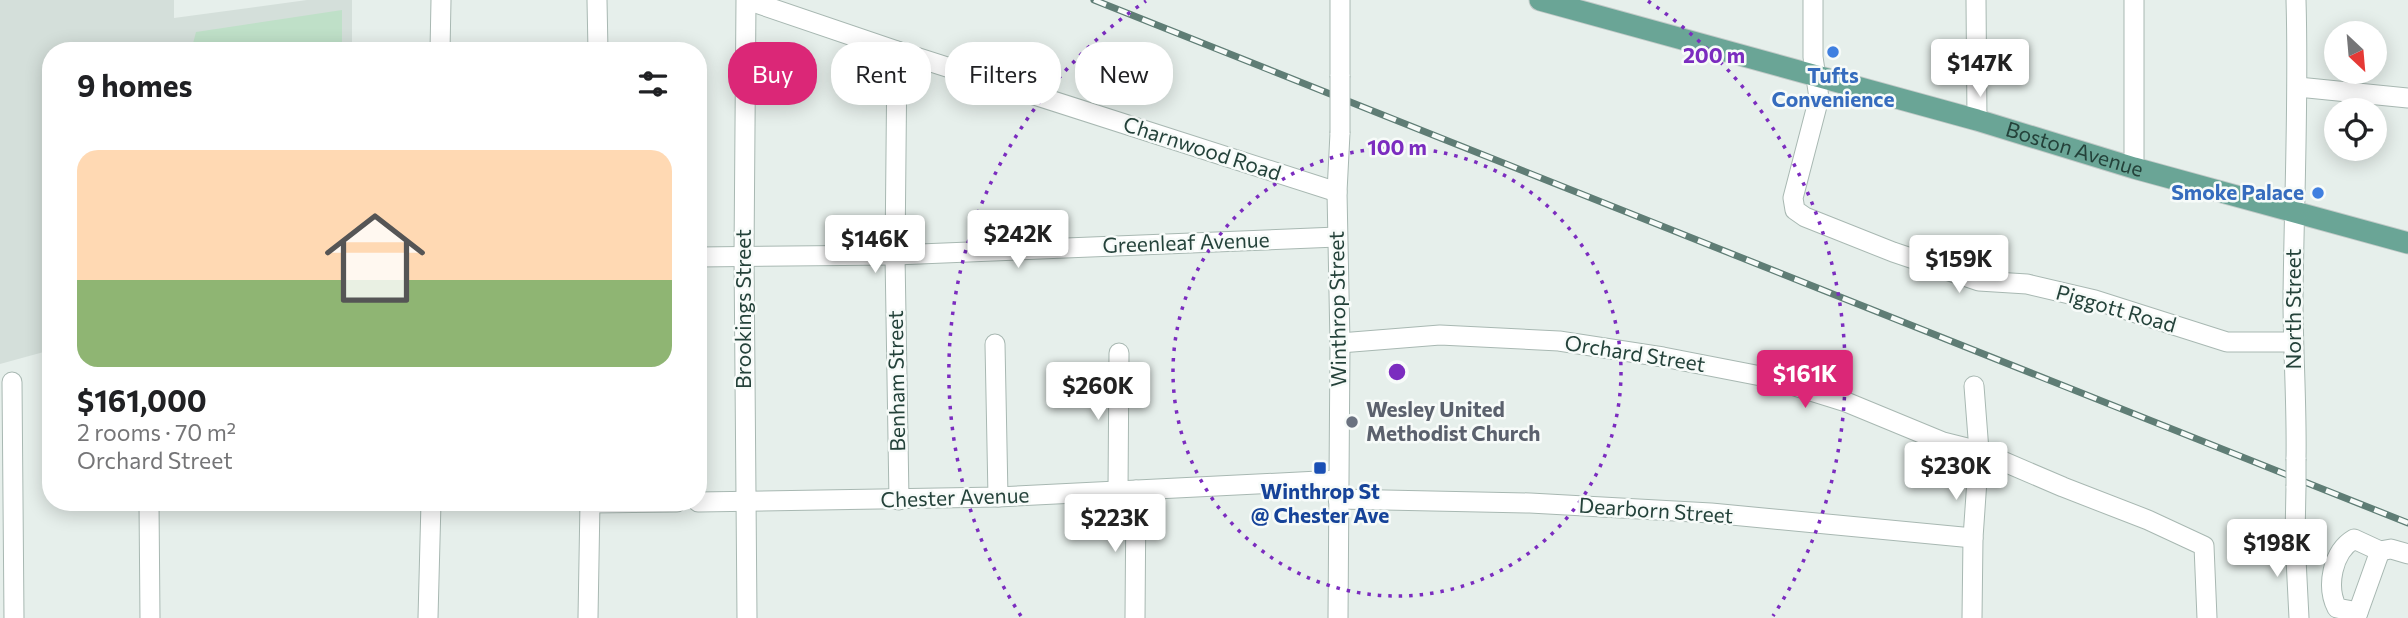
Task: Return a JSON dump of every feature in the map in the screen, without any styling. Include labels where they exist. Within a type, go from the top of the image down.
[{"type":"main road","name":"Boston Avenue","points":[[1540,0],[1977,120],[2134,168],[2408,243]]},
{"type":"street","points":[[597,0],[598,42]]},
{"type":"street","name":"Charnwood Road","points":[[747,0],[871,42]]},
{"type":"street","name":"Brookings Street","points":[[747,0],[744,255],[747,618]]},
{"type":"street","name":"Winthrop Street","points":[[1338,618],[1340,343],[1337,192],[1340,0]]},
{"type":"street","points":[[1813,0],[1813,57],[1816,76]]},
{"type":"street","points":[[1976,0],[1977,120]]},
{"type":"street","points":[[2134,0],[2134,168]]},
{"type":"street","name":"North Street","points":[[2296,0],[2298,87],[2293,342],[2295,539],[2299,618]]},
{"type":"street","points":[[437,2],[439,42]]},
{"type":"street","name":"Charnwood Road","points":[[931,62],[1337,192]]},
{"type":"street","name":"Piggott Road","points":[[1816,76],[1819,98],[1793,203],[1795,210],[1805,217],[1893,252],[1979,281],[2027,284],[2095,300],[2227,341],[2293,342]]},
{"type":"street","points":[[2298,87],[2408,98]]},
{"type":"street","name":"Benham Street","points":[[896,105],[895,255],[899,500]]},
{"type":"street","name":"Greenleaf Avenue","points":[[707,257],[895,255],[1337,237]]},
{"type":"street","name":"Orchard Street","points":[[1340,343],[1440,335],[1559,341],[1766,377],[1846,402],[1943,442],[1979,451],[2148,520],[2204,546],[2207,618]]},
{"type":"street","points":[[995,344],[998,497]]},
{"type":"street","points":[[1119,353],[1135,618]]},
{"type":"street","points":[[12,382],[14,618]]},
{"type":"street","points":[[1972,618],[1973,538],[1979,451],[1974,386]]},
{"type":"street","name":"Chester Avenue","points":[[707,502],[899,500],[1127,491],[1338,490]]},
{"type":"street","name":"Dearborn Street","points":[[1338,490],[1683,512],[1973,538]]},
{"type":"street","points":[[149,511],[150,618]]},
{"type":"street","points":[[428,618],[431,511]]},
{"type":"street","points":[[588,618],[590,511]]},
{"type":"street","points":[[2380,551],[2357,615],[2337,608],[2330,595],[2336,560],[2345,544],[2354,539],[2380,551],[2391,549],[2408,554]]},
{"type":"shaded area","points":[[0,0],[174,0],[174,18],[307,0],[352,0],[352,42],[42,42],[42,352],[0,364]]},
{"type":"green space","points":[[342,10],[342,42],[193,42],[196,32]]},
{"type":"railway","points":[[1094,0],[2408,523]]},
{"type":"place","name":"Tufts Convenience","points":[[1833,52]]},
{"type":"place","name":"Smoke Palace","points":[[2318,193]]},
{"type":"place","name":"Wesley United Methodist Church","points":[[1352,422]]},
{"type":"place","name":"Winthrop St @ Chester Ave","points":[[1320,468]]}]
